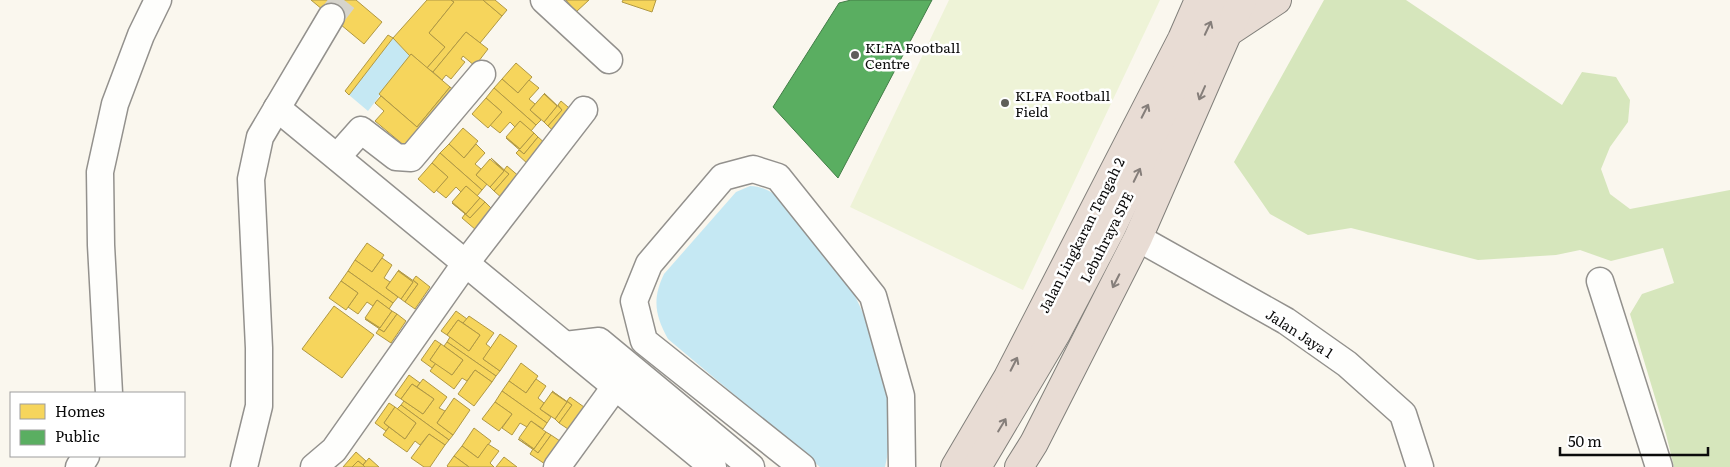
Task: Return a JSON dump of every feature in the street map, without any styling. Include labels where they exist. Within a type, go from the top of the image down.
[{"type":"highway","name":"Jalan Lingkaran Tengah 2","points":[[955,467],[1008,377],[1182,40],[1199,0]]},
{"type":"highway","name":"Lebuhraya SPE","points":[[976,467],[1057,332],[1111,229],[1221,0]]},
{"type":"highway","points":[[1019,467],[1034,443],[1138,238],[1230,32],[1242,0]]},
{"type":"highway","points":[[1230,32],[1277,0]]},
{"type":"street","points":[[109,392],[101,245],[100,172],[115,104],[140,35],[158,0]]},
{"type":"street","points":[[544,0],[609,60]]},
{"type":"street","points":[[244,467],[259,406],[259,348],[251,179],[260,137],[331,17]]},
{"type":"street","points":[[337,157],[361,130],[396,157],[411,158],[482,74]]},
{"type":"street","points":[[277,108],[713,467]]},
{"type":"street","points":[[314,467],[334,450],[466,264],[584,110]]},
{"type":"street","points":[[802,467],[644,341],[634,301],[649,264],[723,177],[753,169],[778,177],[873,296],[901,396],[902,467]]},
{"type":"street","name":"Jalan Jaya 1","points":[[1138,238],[1286,321],[1347,364],[1403,414],[1420,467]]},
{"type":"street","points":[[1600,281],[1659,467]]},
{"type":"street","points":[[565,345],[599,342],[751,467]]},
{"type":"street","points":[[557,467],[616,386]]},
{"type":"green space","name":"KLFA Football Field","points":[[949,0],[1160,0],[1023,290],[850,207]]},
{"type":"green space","points":[[1324,0],[1406,0],[1562,105],[1582,72],[1616,77],[1630,100],[1628,122],[1610,147],[1601,169],[1610,194],[1630,209],[1730,190],[1730,467],[1674,467],[1630,314],[1642,294],[1674,283],[1663,248],[1611,261],[1580,250],[1556,255],[1478,260],[1351,228],[1308,235],[1270,214],[1234,162]]},
{"type":"water","points":[[393,38],[410,56],[368,111],[349,95]]},
{"type":"water","points":[[750,186],[759,187],[775,194],[787,206],[835,262],[863,312],[880,364],[886,390],[889,443],[885,467],[820,467],[668,339],[660,322],[657,307],[658,291],[664,274],[736,192]]},
{"type":"building: Homes","points":[[311,0],[356,0],[382,22],[364,44]]},
{"type":"building: Homes","points":[[427,0],[451,0],[454,2],[429,33],[445,47],[427,68],[411,54],[410,56],[393,38]]},
{"type":"building: Homes","points":[[451,0],[483,0],[502,16],[480,43],[466,32],[433,72],[427,68],[445,47],[429,33],[454,2]]},
{"type":"building: Homes","points":[[483,0],[495,0],[507,10],[502,16]]},
{"type":"building: Homes","points":[[566,0],[589,0],[576,12]]},
{"type":"building: Homes","points":[[623,0],[656,0],[652,12],[622,2]]},
{"type":"building: Homes","points":[[466,32],[488,49],[475,66],[463,56],[461,59],[465,62],[451,79],[446,75],[442,80],[433,72]]},
{"type":"building: Homes","points":[[388,35],[393,38],[349,95],[345,91]]},
{"type":"building: Homes","points":[[411,54],[450,87],[417,127],[379,94]]},
{"type":"building: Homes","points":[[516,63],[532,77],[518,93],[502,79]]},
{"type":"building: Homes","points":[[502,79],[518,93],[529,80],[539,88],[529,99],[535,104],[530,110],[541,120],[536,125],[494,88]]},
{"type":"building: Homes","points":[[450,87],[454,90],[406,147],[375,121],[384,111],[375,103],[381,96],[417,127]]},
{"type":"building: Homes","points":[[494,88],[536,125],[531,131],[520,121],[515,127],[510,122],[500,133],[490,125],[502,112],[486,98]]},
{"type":"building: Homes","points":[[544,93],[562,110],[548,126],[544,122],[557,106]]},
{"type":"building: Homes","points":[[544,94],[557,106],[544,122],[530,110]]},
{"type":"building: Homes","points":[[486,98],[502,112],[488,128],[472,114]]},
{"type":"building: Homes","points":[[561,101],[575,113],[557,134],[548,126],[562,110],[558,105]]},
{"type":"building: Homes","points":[[520,121],[534,133],[520,149],[506,137]]},
{"type":"building: Homes","points":[[463,128],[478,141],[464,158],[449,144]]},
{"type":"building: Homes","points":[[534,133],[538,137],[524,154],[506,138],[520,149]]},
{"type":"building: Homes","points":[[538,137],[547,145],[529,165],[516,153],[519,150],[524,154]]},
{"type":"building: Homes","points":[[449,144],[464,158],[476,144],[485,153],[475,164],[481,169],[476,175],[487,184],[482,190],[440,153]]},
{"type":"building: Homes","points":[[440,153],[482,190],[477,196],[466,186],[461,192],[456,187],[446,198],[436,190],[448,177],[432,163]]},
{"type":"building: Homes","points":[[491,158],[509,174],[494,191],[490,187],[504,171]]},
{"type":"building: Homes","points":[[490,159],[504,171],[490,187],[476,175]]},
{"type":"building: Homes","points":[[432,163],[448,177],[434,193],[418,179]]},
{"type":"building: Homes","points":[[507,166],[521,178],[503,199],[494,191],[509,174],[504,170]]},
{"type":"building: Homes","points":[[466,186],[480,198],[466,214],[452,202]]},
{"type":"building: Homes","points":[[480,198],[485,202],[470,218],[452,203],[466,214]]},
{"type":"building: Homes","points":[[485,202],[493,210],[476,230],[462,218],[465,214],[470,218]]},
{"type":"building: Homes","points":[[367,243],[384,255],[372,272],[355,260]]},
{"type":"building: Homes","points":[[382,258],[392,265],[384,278],[390,282],[386,288],[398,297],[393,303],[348,271],[355,260],[372,272]]},
{"type":"building: Homes","points":[[398,270],[418,284],[405,302],[401,299],[413,282]]},
{"type":"building: Homes","points":[[348,271],[393,303],[389,309],[377,300],[373,306],[367,302],[358,314],[348,307],[358,293],[341,281]]},
{"type":"building: Homes","points":[[398,271],[413,282],[401,299],[386,288]]},
{"type":"building: Homes","points":[[416,276],[430,287],[415,309],[405,302],[418,284],[413,280]]},
{"type":"building: Homes","points":[[341,281],[358,293],[346,310],[329,298]]},
{"type":"building: Homes","points":[[377,300],[392,311],[380,328],[365,318]]},
{"type":"building: Homes","points":[[334,306],[374,335],[342,378],[302,349]]},
{"type":"building: Homes","points":[[392,311],[397,314],[384,332],[365,319],[380,328]]},
{"type":"building: Homes","points":[[456,311],[467,319],[463,323],[458,320],[447,335],[441,331]]},
{"type":"building: Homes","points":[[397,314],[406,321],[391,343],[376,333],[379,329],[384,332]]},
{"type":"building: Homes","points":[[469,316],[494,333],[486,344],[491,348],[483,359],[500,371],[496,376],[447,342],[450,337],[469,351],[480,335],[463,323]]},
{"type":"building: Homes","points":[[458,320],[480,335],[469,351],[447,335]]},
{"type":"building: Homes","points":[[500,334],[517,346],[500,371],[483,359]]},
{"type":"building: Homes","points":[[435,340],[441,344],[430,360],[436,363],[432,368],[421,360]]},
{"type":"building: Homes","points":[[447,342],[496,376],[492,382],[475,370],[467,381],[462,378],[454,389],[430,371],[436,363],[452,375],[463,360],[444,346]]},
{"type":"building: Homes","points":[[441,344],[463,360],[452,375],[430,360]]},
{"type":"building: Homes","points":[[521,363],[538,376],[526,393],[509,381]]},
{"type":"building: Homes","points":[[475,370],[492,382],[474,406],[458,394]]},
{"type":"building: Homes","points":[[409,375],[420,383],[417,387],[412,384],[401,399],[395,395]]},
{"type":"building: Homes","points":[[423,379],[447,397],[439,408],[445,411],[437,423],[453,435],[449,440],[401,405],[404,401],[423,414],[434,399],[417,387]]},
{"type":"building: Homes","points":[[536,379],[546,386],[538,398],[544,403],[540,409],[551,417],[547,423],[502,391],[509,381],[526,393]]},
{"type":"building: Homes","points":[[412,384],[434,399],[423,414],[401,399]]},
{"type":"building: Homes","points":[[502,391],[547,423],[543,429],[531,421],[527,427],[520,423],[512,435],[502,428],[512,414],[495,402]]},
{"type":"building: Homes","points":[[552,391],[572,405],[559,423],[555,419],[567,402]]},
{"type":"building: Homes","points":[[552,392],[567,402],[555,419],[540,409]]},
{"type":"building: Homes","points":[[570,397],[584,407],[568,429],[559,423],[572,405],[567,401]]},
{"type":"building: Homes","points":[[454,398],[470,410],[453,435],[437,423]]},
{"type":"building: Homes","points":[[495,402],[512,414],[499,431],[482,419]]},
{"type":"building: Homes","points":[[389,403],[395,407],[384,423],[389,427],[386,431],[375,423]]},
{"type":"building: Homes","points":[[401,405],[449,440],[445,445],[429,434],[420,445],[415,441],[407,452],[383,435],[389,427],[405,439],[416,423],[397,409]]},
{"type":"building: Homes","points":[[395,407],[416,423],[405,439],[384,423]]},
{"type":"building: Homes","points":[[531,421],[546,432],[534,449],[519,438]]},
{"type":"building: Homes","points":[[474,428],[491,441],[478,458],[462,446]]},
{"type":"building: Homes","points":[[546,432],[551,435],[538,453],[518,439],[534,449]]},
{"type":"building: Homes","points":[[429,434],[445,445],[430,467],[424,467],[411,458]]},
{"type":"building: Homes","points":[[551,435],[560,441],[545,464],[530,454],[533,449],[538,453]]},
{"type":"building: Homes","points":[[488,444],[499,451],[490,463],[494,467],[469,467],[454,456],[462,446],[478,458]]},
{"type":"building: Homes","points":[[356,452],[366,461],[363,465],[358,461],[352,467],[343,467]]},
{"type":"building: Homes","points":[[454,456],[469,467],[448,467]]},
{"type":"building: Homes","points":[[504,457],[517,467],[496,467]]},
{"type":"building: Homes","points":[[369,458],[379,467],[365,467],[363,465]]},
{"type":"building: Homes","points":[[358,461],[363,465],[365,467],[352,467]]},
{"type":"building: Public","name":"KLFA Football Centre","points":[[851,0],[932,0],[838,178],[773,107],[839,3]]},
{"type":"tunnel","points":[[331,17],[344,0]]},
{"type":"place","name":"KLFA Football Centre","points":[[855,55]]},
{"type":"place","name":"KLFA Football Field","points":[[1005,103]]}]
